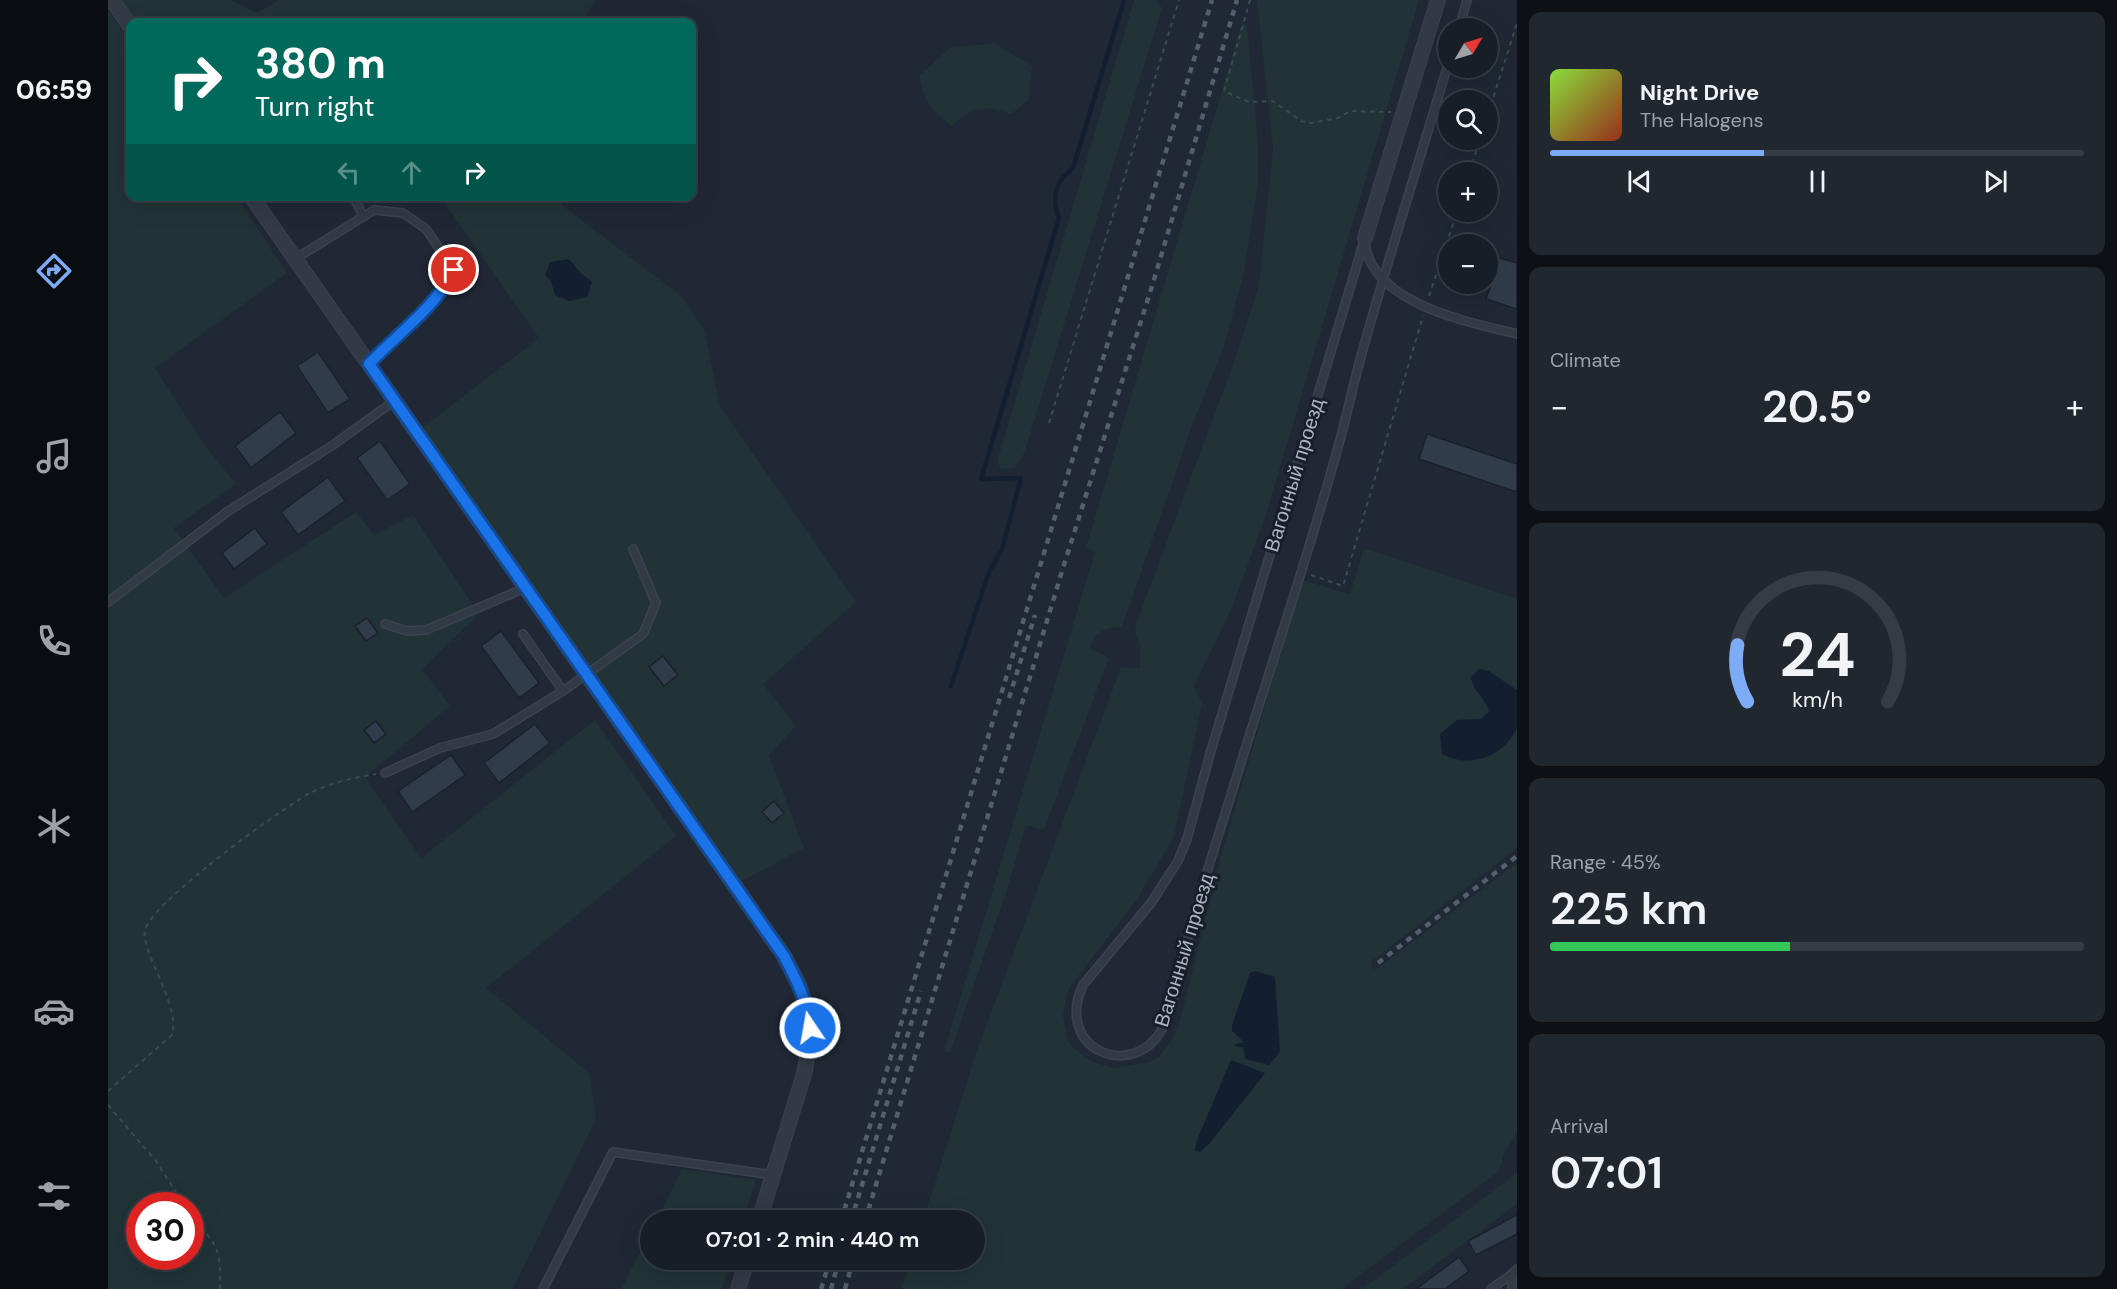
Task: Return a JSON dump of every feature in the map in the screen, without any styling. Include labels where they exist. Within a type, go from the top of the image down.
[{"type":"street","points":[[112,0],[126,21]]},
{"type":"street","name":"Вагонный проезд","points":[[1365,238],[1438,0]]},
{"type":"street","points":[[254,201],[784,956],[799,985],[809,1014],[810,1041],[804,1074],[762,1210]]},
{"type":"street","points":[[738,1289],[744,1270]]},
{"type":"lane","points":[[1462,18],[1467,0]]},
{"type":"lane","name":"Вагонный проезд","points":[[1365,238],[1210,754],[1187,838],[1166,882],[1083,985],[1076,1000],[1075,1018],[1082,1034],[1091,1046],[1102,1053],[1132,1055],[1147,1048],[1165,1023],[1192,923],[1334,465],[1384,279],[1444,78]]},
{"type":"lane","points":[[356,201],[363,216]]},
{"type":"lane","points":[[295,259],[374,210],[403,213],[426,229],[454,270],[424,310],[369,364]]},
{"type":"lane","points":[[1365,238],[1366,253],[1384,279],[1426,308],[1517,334]]},
{"type":"lane","points":[[108,602],[227,512],[333,445],[394,401]]},
{"type":"lane","points":[[385,772],[440,748],[493,734],[563,691],[643,634],[656,603],[633,549]]},
{"type":"lane","points":[[386,624],[407,631],[426,630],[525,588]]},
{"type":"lane","points":[[523,634],[563,691]]},
{"type":"lane","points":[[543,1289],[613,1152],[773,1175]]},
{"type":"lane","points":[[1491,1289],[1514,1272]]},
{"type":"lane","points":[[1512,1289],[1514,1272]]},
{"type":"path","points":[[1049,423],[1179,0]]},
{"type":"path","points":[[1250,0],[1224,91],[1249,102],[1265,99],[1273,101],[1301,121],[1311,123],[1338,118],[1350,111],[1390,111],[1402,114]]},
{"type":"path","points":[[1496,90],[1517,23]]},
{"type":"path","points":[[1300,572],[1343,586],[1454,222]]},
{"type":"path","points":[[108,1091],[172,1035],[174,1029],[166,994],[147,944],[145,931],[151,918],[214,861],[302,798],[312,792],[385,772]]},
{"type":"path","points":[[108,1105],[156,1161],[176,1192]]},
{"type":"path","points":[[204,1229],[216,1243],[221,1264],[220,1289]]},
{"type":"shaded area","points":[[116,0],[231,0],[257,13],[279,0],[596,0],[585,18],[129,18]]},
{"type":"shaded area","points":[[1134,0],[1156,0],[1162,8],[1024,454],[1014,468],[1001,469],[997,462]]},
{"type":"shaded area","points":[[1257,0],[1419,0],[1266,515],[1232,608],[1194,686],[1202,703],[1174,837],[1136,901],[1069,988],[1063,1015],[1068,1041],[1093,1062],[1113,1068],[1150,1062],[1159,1057],[1173,1038],[1179,1024],[1221,856],[1302,580],[1350,594],[1364,548],[1517,599],[1517,690],[1507,685],[1473,687],[1487,702],[1489,712],[1481,719],[1457,720],[1440,734],[1442,754],[1462,761],[1517,728],[1517,848],[1371,962],[1372,969],[1378,968],[1517,863],[1517,1132],[1504,1154],[1499,1171],[1341,1289],[902,1289],[908,1270],[985,1270],[985,1210],[926,1210],[977,1050],[1121,667],[1140,668],[1140,646],[1135,633],[1136,624],[1233,365],[1259,285],[1273,148]],"holes":[[[1255,971],[1275,977],[1244,1048],[1234,1045],[1244,1042],[1241,1037]],[[1231,1060],[1262,1078],[1212,1138],[1195,1146]]]},
{"type":"shaded area","points":[[108,10],[126,36],[126,201],[240,201],[287,273],[155,368],[205,446],[236,484],[174,528],[224,598],[356,512],[374,535],[413,515],[479,614],[422,669],[450,706],[365,777],[421,858],[595,720],[676,836],[486,988],[589,1073],[596,1119],[513,1289],[108,1289]]},
{"type":"shaded area","points":[[1242,23],[1247,25],[1258,144],[1258,185],[1243,277],[1223,350],[1194,420],[1122,627],[1102,631],[1090,647],[1109,658],[1044,830],[1026,825],[1006,893],[950,1053],[944,1051],[1095,552],[1086,548]]},
{"type":"shaded area","points":[[994,43],[1032,66],[1028,101],[1011,114],[993,109],[973,111],[952,126],[930,105],[919,76],[950,48]]},
{"type":"shaded area","points":[[443,201],[562,201],[562,205],[681,296],[704,329],[720,406],[856,602],[763,684],[796,726],[769,755],[804,848],[742,881],[421,429],[539,338]]},
{"type":"shaded area","points":[[682,1169],[756,1180],[746,1210],[662,1210]]},
{"type":"shaded area","points":[[1517,1173],[1517,1204],[1403,1289],[1362,1289]]},
{"type":"shaded area","points":[[640,1252],[640,1270],[728,1270],[722,1289],[621,1289]]},
{"type":"water","points":[[569,259],[592,282],[587,297],[569,301],[555,295],[551,281],[545,275],[550,262]]},
{"type":"water","points":[[1479,669],[1489,671],[1517,690],[1517,728],[1504,746],[1495,753],[1474,760],[1452,758],[1442,754],[1440,734],[1457,720],[1481,719],[1489,712],[1472,682],[1471,677]]},
{"type":"water","points":[[1255,971],[1275,977],[1280,1052],[1269,1065],[1245,1059],[1244,1048],[1233,1045],[1244,1042],[1232,1031],[1232,1025],[1250,973]]},
{"type":"water","points":[[1231,1060],[1265,1073],[1210,1143],[1200,1152],[1195,1151],[1197,1140]]},
{"type":"building","points":[[1500,258],[1517,263],[1517,309],[1486,299],[1488,294],[1498,294]]},
{"type":"building","points":[[318,352],[350,399],[328,413],[297,366]]},
{"type":"building","points":[[280,412],[296,433],[251,468],[235,446]]},
{"type":"building","points":[[1427,434],[1517,464],[1517,492],[1419,459]]},
{"type":"building","points":[[380,441],[410,484],[387,500],[357,458]]},
{"type":"building","points":[[328,477],[345,501],[298,535],[281,512]]},
{"type":"building","points":[[255,528],[267,544],[234,569],[222,553]]},
{"type":"building","points":[[367,618],[378,633],[366,641],[355,626]]},
{"type":"building","points":[[501,631],[539,683],[519,698],[481,646]]},
{"type":"building","points":[[663,656],[678,675],[664,686],[649,667]]},
{"type":"building","points":[[376,721],[386,734],[374,743],[364,730]]},
{"type":"building","points":[[535,724],[550,743],[499,783],[484,763]]},
{"type":"building","points":[[451,755],[465,775],[412,812],[398,791]]},
{"type":"building","points":[[774,801],[784,813],[772,823],[762,812]]},
{"type":"building","points":[[1517,1215],[1517,1234],[1476,1255],[1468,1241]]},
{"type":"building","points":[[1459,1257],[1469,1271],[1445,1289],[1416,1289]]},
{"type":"waterway","points":[[951,686],[989,572],[1002,549],[1021,478],[981,479],[1059,218],[1055,204],[1056,191],[1062,179],[1073,168],[1124,0]]},
{"type":"railway","points":[[844,1210],[1212,0]]},
{"type":"railway","points":[[868,1210],[1063,568],[1153,283],[1237,0]]},
{"type":"railway","points":[[1009,698],[1035,615]]},
{"type":"railway","points":[[1378,963],[1517,856]]},
{"type":"railway","points":[[854,1210],[921,991]]},
{"type":"railway","points":[[821,1289],[827,1270]]},
{"type":"railway","points":[[831,1289],[836,1270]]},
{"type":"railway","points":[[845,1289],[850,1270]]},
{"type":"route","points":[[454,270],[424,310],[400,331],[369,364],[784,956],[799,985],[809,1014],[810,1028]]}]
